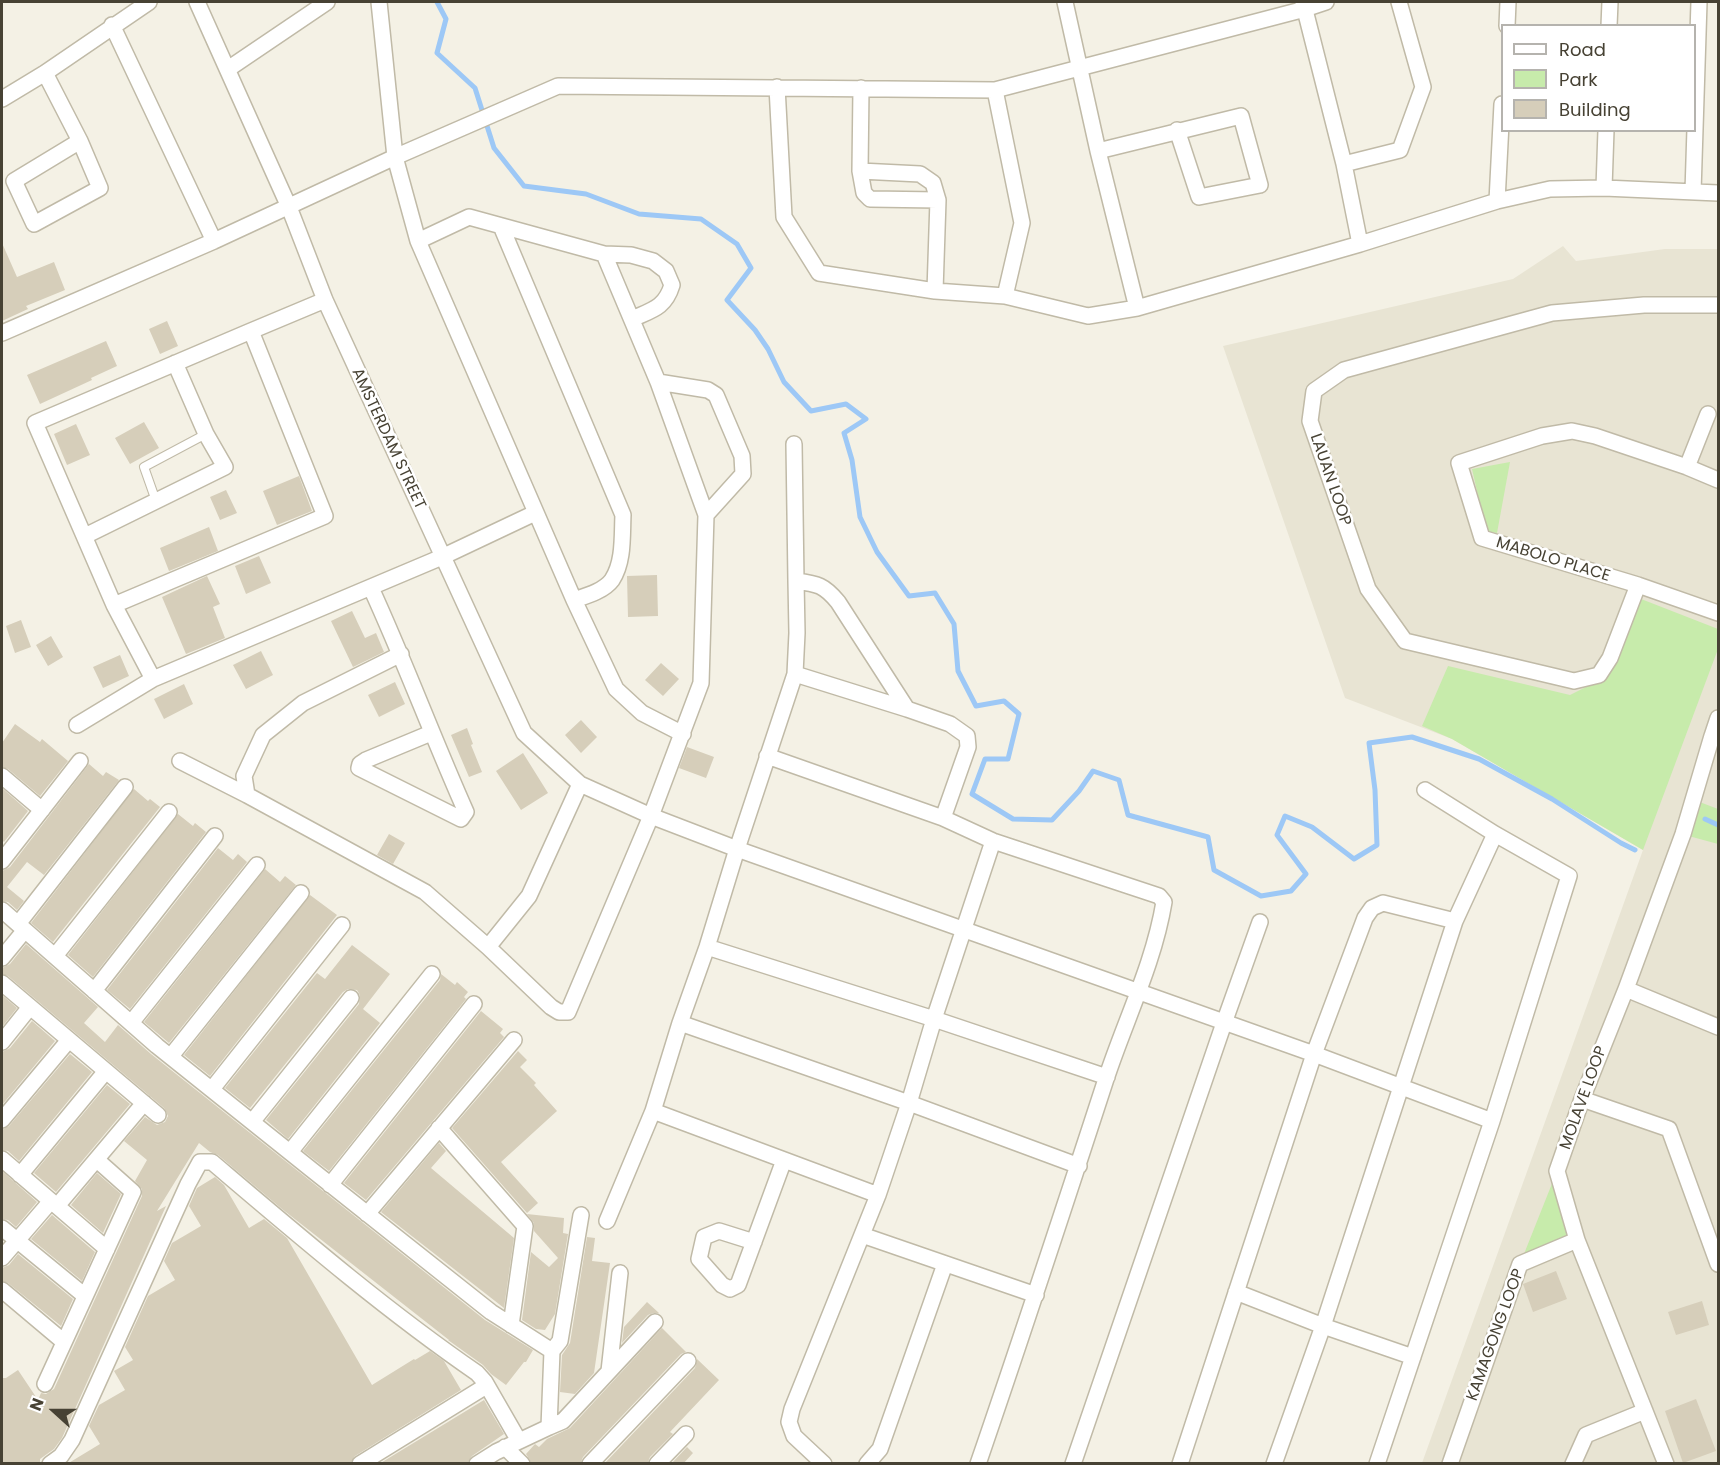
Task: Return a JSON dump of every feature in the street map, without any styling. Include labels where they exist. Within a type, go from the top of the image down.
[{"type":"street","points":[[2,99],[45,73],[148,2]]},
{"type":"street","name":"AMSTERDAM STREET","points":[[197,2],[289,207],[324,300],[524,733],[580,784],[651,816],[737,849],[1314,1054],[1492,1121]]},
{"type":"street","points":[[228,69],[327,2]]},
{"type":"street","points":[[380,2],[395,157],[418,241],[535,513],[616,689],[642,713],[682,734]]},
{"type":"street","points":[[1065,2],[1098,151],[1137,308]]},
{"type":"street","points":[[2,333],[214,241],[395,157],[558,86],[995,90],[1304,5],[1326,2]]},
{"type":"street","points":[[1344,164],[1400,150],[1423,87],[1399,2]]},
{"type":"street","points":[[1507,24],[1508,2]]},
{"type":"street","points":[[1609,24],[1610,2]]},
{"type":"street","points":[[1696,97],[1699,2]]},
{"type":"street","points":[[1304,5],[1344,164],[1360,244]]},
{"type":"street","points":[[112,25],[214,241]]},
{"type":"street","points":[[45,73],[80,141],[100,188],[34,224],[14,181],[80,141]]},
{"type":"street","points":[[777,87],[784,217],[819,273],[935,291],[1005,296],[1088,315],[1137,308],[1360,244],[1497,201],[1550,189],[1604,188],[1719,193]]},
{"type":"street","points":[[861,88],[860,171],[864,193],[870,199],[938,200]]},
{"type":"street","points":[[995,90],[1022,223],[1005,296]]},
{"type":"street","points":[[1098,151],[1178,130],[1241,116],[1260,185],[1199,197],[1178,130]]},
{"type":"street","points":[[1497,201],[1501,132]]},
{"type":"street","points":[[1604,188],[1606,132]]},
{"type":"street","points":[[1693,192],[1695,132]]},
{"type":"street","points":[[860,171],[921,174],[933,183],[938,200],[935,291]]},
{"type":"street","points":[[418,241],[469,217],[604,254],[632,255],[653,261],[666,271],[672,285],[668,297],[660,306],[632,319]]},
{"type":"street","points":[[501,226],[623,515],[620,561],[611,582],[594,593],[574,600]]},
{"type":"street","points":[[180,761],[425,892],[488,947],[551,1008],[559,1012],[567,1012],[651,816],[701,683],[706,515],[658,382],[604,254]]},
{"type":"street","points":[[153,679],[114,605],[35,423],[324,300]]},
{"type":"street","name":"LAUAN LOOP","points":[[1638,585],[1610,658],[1599,675],[1574,681],[1405,641],[1368,589],[1310,421],[1314,391],[1344,370],[1552,313],[1644,304],[1719,305]]},
{"type":"street","points":[[114,605],[325,516],[251,331]]},
{"type":"street","points":[[85,536],[225,467],[206,434],[175,363]]},
{"type":"street","points":[[658,382],[708,390],[716,395],[742,456],[743,474],[706,515]]},
{"type":"street","points":[[1687,467],[1708,414]]},
{"type":"street","name":"MABOLO PLACE","points":[[1719,480],[1595,436],[1572,431],[1542,436],[1459,463],[1482,538],[1638,585],[1719,613]]},
{"type":"street","points":[[607,1221],[653,1111],[795,674],[797,633],[794,444]]},
{"type":"street","points":[[77,725],[153,679],[371,588],[535,513]]},
{"type":"street","points":[[796,581],[815,584],[828,590],[907,709]]},
{"type":"street","points":[[371,588],[401,654],[431,733],[466,812],[461,819],[359,768],[360,764],[366,760],[431,733]]},
{"type":"street","points":[[247,795],[244,776],[263,735],[303,703],[401,654]]},
{"type":"street","points":[[795,674],[950,724],[967,736],[968,747],[943,818]]},
{"type":"street","name":"MOLAVE LOOP","points":[[1666,1464],[1577,1240],[1557,1171],[1582,1099],[1626,989],[1687,824],[1719,718]]},
{"type":"street","points":[[767,756],[943,818],[993,841],[1159,896],[1164,902],[1139,992],[1107,1077],[978,1464]]},
{"type":"street","points":[[4,851],[42,810],[81,761]]},
{"type":"street","points":[[2,776],[42,810]]},
{"type":"street","points":[[488,947],[529,896],[580,784]]},
{"type":"street","points":[[2,958],[22,927],[125,787]]},
{"type":"street","points":[[1377,1464],[1492,1121],[1569,876],[1495,834],[1425,790]]},
{"type":"street","points":[[55,956],[169,812]]},
{"type":"street","points":[[1274,1464],[1323,1326],[1455,921],[1495,834]]},
{"type":"street","points":[[94,990],[215,836]]},
{"type":"street","points":[[824,1464],[794,1436],[789,1422],[792,1409],[878,1195],[993,841]]},
{"type":"street","points":[[131,1023],[257,865]]},
{"type":"street","points":[[171,1056],[301,892]]},
{"type":"street","points":[[1180,1464],[1314,1054],[1365,918],[1372,908],[1383,903],[1455,921]]},
{"type":"street","points":[[2,910],[131,1023],[330,1185],[491,1312],[552,1351]]},
{"type":"street","points":[[1072,1464],[1260,922]]},
{"type":"street","points":[[212,1089],[342,925]]},
{"type":"street","points":[[707,947],[1107,1077]]},
{"type":"street","points":[[290,1152],[432,974]]},
{"type":"street","points":[[2,983],[158,1115]]},
{"type":"street","points":[[1626,989],[1719,1027]]},
{"type":"street","points":[[252,1122],[351,998]]},
{"type":"street","points":[[330,1185],[474,1004]]},
{"type":"street","points":[[2,1042],[30,1007]]},
{"type":"street","points":[[680,1023],[909,1103],[1079,1166]]},
{"type":"street","points":[[2,1120],[69,1040]]},
{"type":"street","points":[[367,1214],[514,1040]]},
{"type":"street","points":[[20,1175],[106,1071]]},
{"type":"street","points":[[1582,1099],[1669,1129],[1719,1264]]},
{"type":"street","points":[[2,1258],[15,1240],[97,1160],[144,1103]]},
{"type":"street","points":[[653,1111],[878,1195]]},
{"type":"street","points":[[439,1128],[525,1226],[511,1325]]},
{"type":"street","points":[[2,1159],[107,1249]]},
{"type":"street","points":[[45,1384],[132,1192],[97,1160]]},
{"type":"street","points":[[754,1242],[784,1160]]},
{"type":"street","points":[[50,1464],[61,1456],[72,1440],[188,1184],[200,1162],[205,1161],[212,1162],[315,1249],[408,1323],[477,1373],[486,1386],[522,1464]]},
{"type":"street","points":[[549,1427],[552,1351],[560,1341],[581,1215]]},
{"type":"street","points":[[2,1228],[85,1296]]},
{"type":"street","points":[[862,1235],[1036,1295]]},
{"type":"street","name":"KAMAGONG LOOP","points":[[1450,1464],[1520,1264],[1577,1240]]},
{"type":"street","points":[[867,1464],[880,1449],[945,1264]]},
{"type":"street","points":[[609,1371],[620,1273]]},
{"type":"street","points":[[2,1290],[64,1342]]},
{"type":"street","points":[[1236,1292],[1323,1326],[1413,1357]]},
{"type":"street","points":[[477,1464],[512,1444],[563,1420],[655,1322]]},
{"type":"street","points":[[590,1464],[688,1361]]},
{"type":"street","points":[[360,1464],[486,1386]]},
{"type":"street","points":[[1573,1464],[1586,1435],[1645,1411]]},
{"type":"street","points":[[657,1464],[686,1434]]},
{"type":"lane","points":[[156,501],[144,467],[206,434]]},
{"type":"shaded area","points":[[1563,246],[1576,261],[1665,249],[1718,249],[1718,1463],[1422,1463],[1643,850],[1452,739],[1345,698],[1223,346],[1513,279]]},
{"type":"green space","points":[[1510,462],[1497,533],[1486,531],[1472,469]]},
{"type":"green space","points":[[1636,597],[1718,629],[1718,649],[1643,850],[1452,739],[1422,726],[1448,666],[1570,695],[1602,679]]},
{"type":"green space","points":[[1697,801],[1718,809],[1718,844],[1685,835]]},
{"type":"green space","points":[[1557,1171],[1577,1240],[1520,1264]]},
{"type":"building","points":[[2,243],[17,277],[54,262],[65,290],[26,306],[28,309],[2,321]]},
{"type":"building","points":[[167,321],[178,346],[160,354],[149,329]]},
{"type":"building","points":[[106,341],[117,366],[40,404],[27,375]]},
{"type":"building","points":[[144,422],[159,448],[130,464],[115,438]]},
{"type":"building","points":[[76,424],[90,455],[67,465],[54,434]]},
{"type":"building","points":[[299,476],[312,511],[277,525],[263,491]]},
{"type":"building","points":[[226,490],[237,513],[220,520],[210,497]]},
{"type":"building","points":[[209,527],[218,551],[169,571],[160,548]]},
{"type":"building","points":[[259,556],[271,583],[246,594],[235,566]]},
{"type":"building","points":[[657,575],[658,616],[628,617],[627,576]]},
{"type":"building","points":[[207,576],[220,604],[213,607],[225,638],[186,654],[162,597]]},
{"type":"building","points":[[352,611],[365,638],[376,633],[384,652],[353,667],[331,621]]},
{"type":"building","points":[[21,620],[31,647],[15,653],[6,626]]},
{"type":"building","points":[[51,636],[63,657],[48,666],[36,645]]},
{"type":"building","points":[[261,651],[273,675],[246,689],[233,665]]},
{"type":"building","points":[[120,655],[129,676],[103,688],[93,667]]},
{"type":"building","points":[[661,663],[679,679],[663,696],[645,680]]},
{"type":"building","points":[[395,682],[405,704],[379,717],[368,695]]},
{"type":"building","points":[[184,684],[193,704],[164,719],[154,699]]},
{"type":"building","points":[[581,720],[597,737],[581,753],[565,735]]},
{"type":"building","points":[[15,724],[40,742],[42,739],[68,761],[40,796],[8,769],[2,767],[2,743]]},
{"type":"building","points":[[467,728],[482,772],[469,777],[451,735]]},
{"type":"building","points":[[687,747],[714,757],[706,778],[679,768]]},
{"type":"building","points":[[523,753],[548,793],[521,810],[496,771]]},
{"type":"building","points":[[89,764],[103,776],[106,772],[119,780],[44,875],[27,862],[7,887],[24,901],[17,910],[8,902],[2,901],[2,871],[10,867]]},
{"type":"building","points":[[2,788],[28,811],[4,842],[2,840]]},
{"type":"building","points":[[134,789],[148,801],[150,799],[160,807],[53,942],[31,923]]},
{"type":"building","points":[[178,814],[193,826],[195,823],[206,832],[93,977],[68,955]]},
{"type":"building","points":[[389,834],[405,843],[393,864],[377,855]]},
{"type":"building","points":[[218,848],[233,860],[238,854],[247,862],[130,1009],[107,990]]},
{"type":"building","points":[[265,869],[280,882],[285,876],[296,885],[169,1043],[144,1022]]},
{"type":"building","points":[[310,895],[337,915],[210,1076],[184,1055]]},
{"type":"building","points":[[26,944],[98,1007],[84,1023],[105,1042],[118,1025],[151,1054],[485,1320],[533,1350],[506,1385],[282,1209],[218,1155],[199,1143],[157,1211],[166,1206],[62,1438],[54,1449],[40,1459],[40,1464],[2,1464],[2,1378],[18,1370],[38,1400],[41,1393],[46,1394],[54,1389],[142,1196],[142,1189],[135,1181],[147,1160],[124,1141],[145,1117],[157,1125],[165,1122],[168,1116],[164,1108],[8,976],[2,974],[2,968],[10,964]]},
{"type":"building","points":[[352,945],[390,974],[363,1009],[380,1023],[288,1139],[266,1120],[359,1004],[360,995],[357,990],[348,989],[343,992],[250,1108],[225,1088],[317,973],[325,979]]},
{"type":"building","points":[[441,974],[455,985],[457,982],[468,992],[464,997],[466,999],[329,1171],[303,1151],[440,980]]},
{"type":"building","points":[[2,995],[17,1008],[2,1027]]},
{"type":"building","points":[[481,1011],[503,1029],[500,1033],[504,1037],[366,1200],[344,1183]]},
{"type":"building","points":[[32,1021],[55,1041],[2,1105],[2,1052],[10,1048]]},
{"type":"building","points":[[518,1051],[527,1060],[520,1067],[536,1083],[534,1085],[557,1111],[501,1162],[538,1203],[527,1213],[452,1128]]},
{"type":"building","points":[[70,1054],[92,1072],[19,1161],[8,1151],[2,1150],[2,1130],[9,1126]]},
{"type":"building","points":[[107,1085],[130,1104],[56,1192],[34,1173]]},
{"type":"building","points":[[439,1143],[446,1151],[431,1168],[514,1238],[504,1308],[381,1212]]},
{"type":"building","points":[[2,1171],[37,1202],[16,1227],[8,1220],[2,1219]]},
{"type":"building","points":[[97,1173],[121,1194],[103,1233],[71,1205]]},
{"type":"building","points":[[215,1177],[224,1185],[249,1228],[264,1219],[287,1238],[372,1385],[430,1351],[444,1361],[461,1390],[355,1456],[350,1464],[67,1464],[100,1444],[89,1426],[99,1405],[125,1390],[114,1371],[133,1360],[125,1347],[148,1296],[175,1280],[164,1261],[172,1243],[201,1226],[189,1206],[197,1188]]},
{"type":"building","points":[[527,1214],[564,1218],[563,1233],[568,1234],[555,1314],[545,1330],[536,1329],[522,1320],[531,1252],[549,1267],[558,1258],[534,1231],[534,1223]]},
{"type":"building","points":[[52,1215],[95,1252],[82,1281],[31,1239]]},
{"type":"building","points":[[587,1237],[595,1238],[592,1261],[610,1263],[594,1373],[575,1394],[560,1392],[562,1355],[570,1343]]},
{"type":"building","points":[[18,1254],[73,1299],[61,1326],[8,1283],[2,1281],[2,1268],[9,1265]]},
{"type":"building","points":[[1556,1271],[1567,1299],[1533,1312],[1523,1284]]},
{"type":"building","points":[[1702,1301],[1709,1325],[1676,1335],[1668,1312]]},
{"type":"building","points":[[647,1302],[659,1313],[648,1315],[622,1343],[624,1327]]},
{"type":"building","points":[[662,1328],[686,1352],[681,1354],[583,1457],[580,1464],[532,1464],[526,1454],[535,1444],[539,1447],[547,1439],[570,1428]]},
{"type":"building","points":[[697,1359],[719,1380],[670,1432],[673,1434],[650,1457],[647,1464],[604,1464],[695,1368]]},
{"type":"building","points":[[1696,1399],[1716,1451],[1683,1463],[1665,1411]]},
{"type":"building","points":[[484,1400],[504,1434],[472,1456],[467,1464],[379,1464]]},
{"type":"building","points":[[687,1447],[693,1453],[683,1464],[671,1464]]},
{"type":"waterway","points":[[437,2],[446,19],[437,53],[475,88],[494,148],[524,186],[586,194],[639,214],[701,219],[737,244],[751,268],[727,300],[755,330],[768,349],[784,382],[811,411],[846,404],[866,419],[844,433],[852,460],[860,517],[877,552],[909,596],[935,593],[954,624],[958,671],[976,706],[1004,701],[1019,714],[1008,759],[985,759],[972,794],[1013,819],[1052,820],[1079,791],[1093,771],[1119,780],[1128,815],[1208,837],[1214,870],[1261,896],[1291,891],[1306,874],[1277,835],[1285,816],[1312,827],[1354,859],[1377,845],[1375,790],[1369,743],[1412,737],[1479,759],[1552,799],[1635,850]]},
{"type":"waterway","points":[[1705,819],[1718,825]]}]
